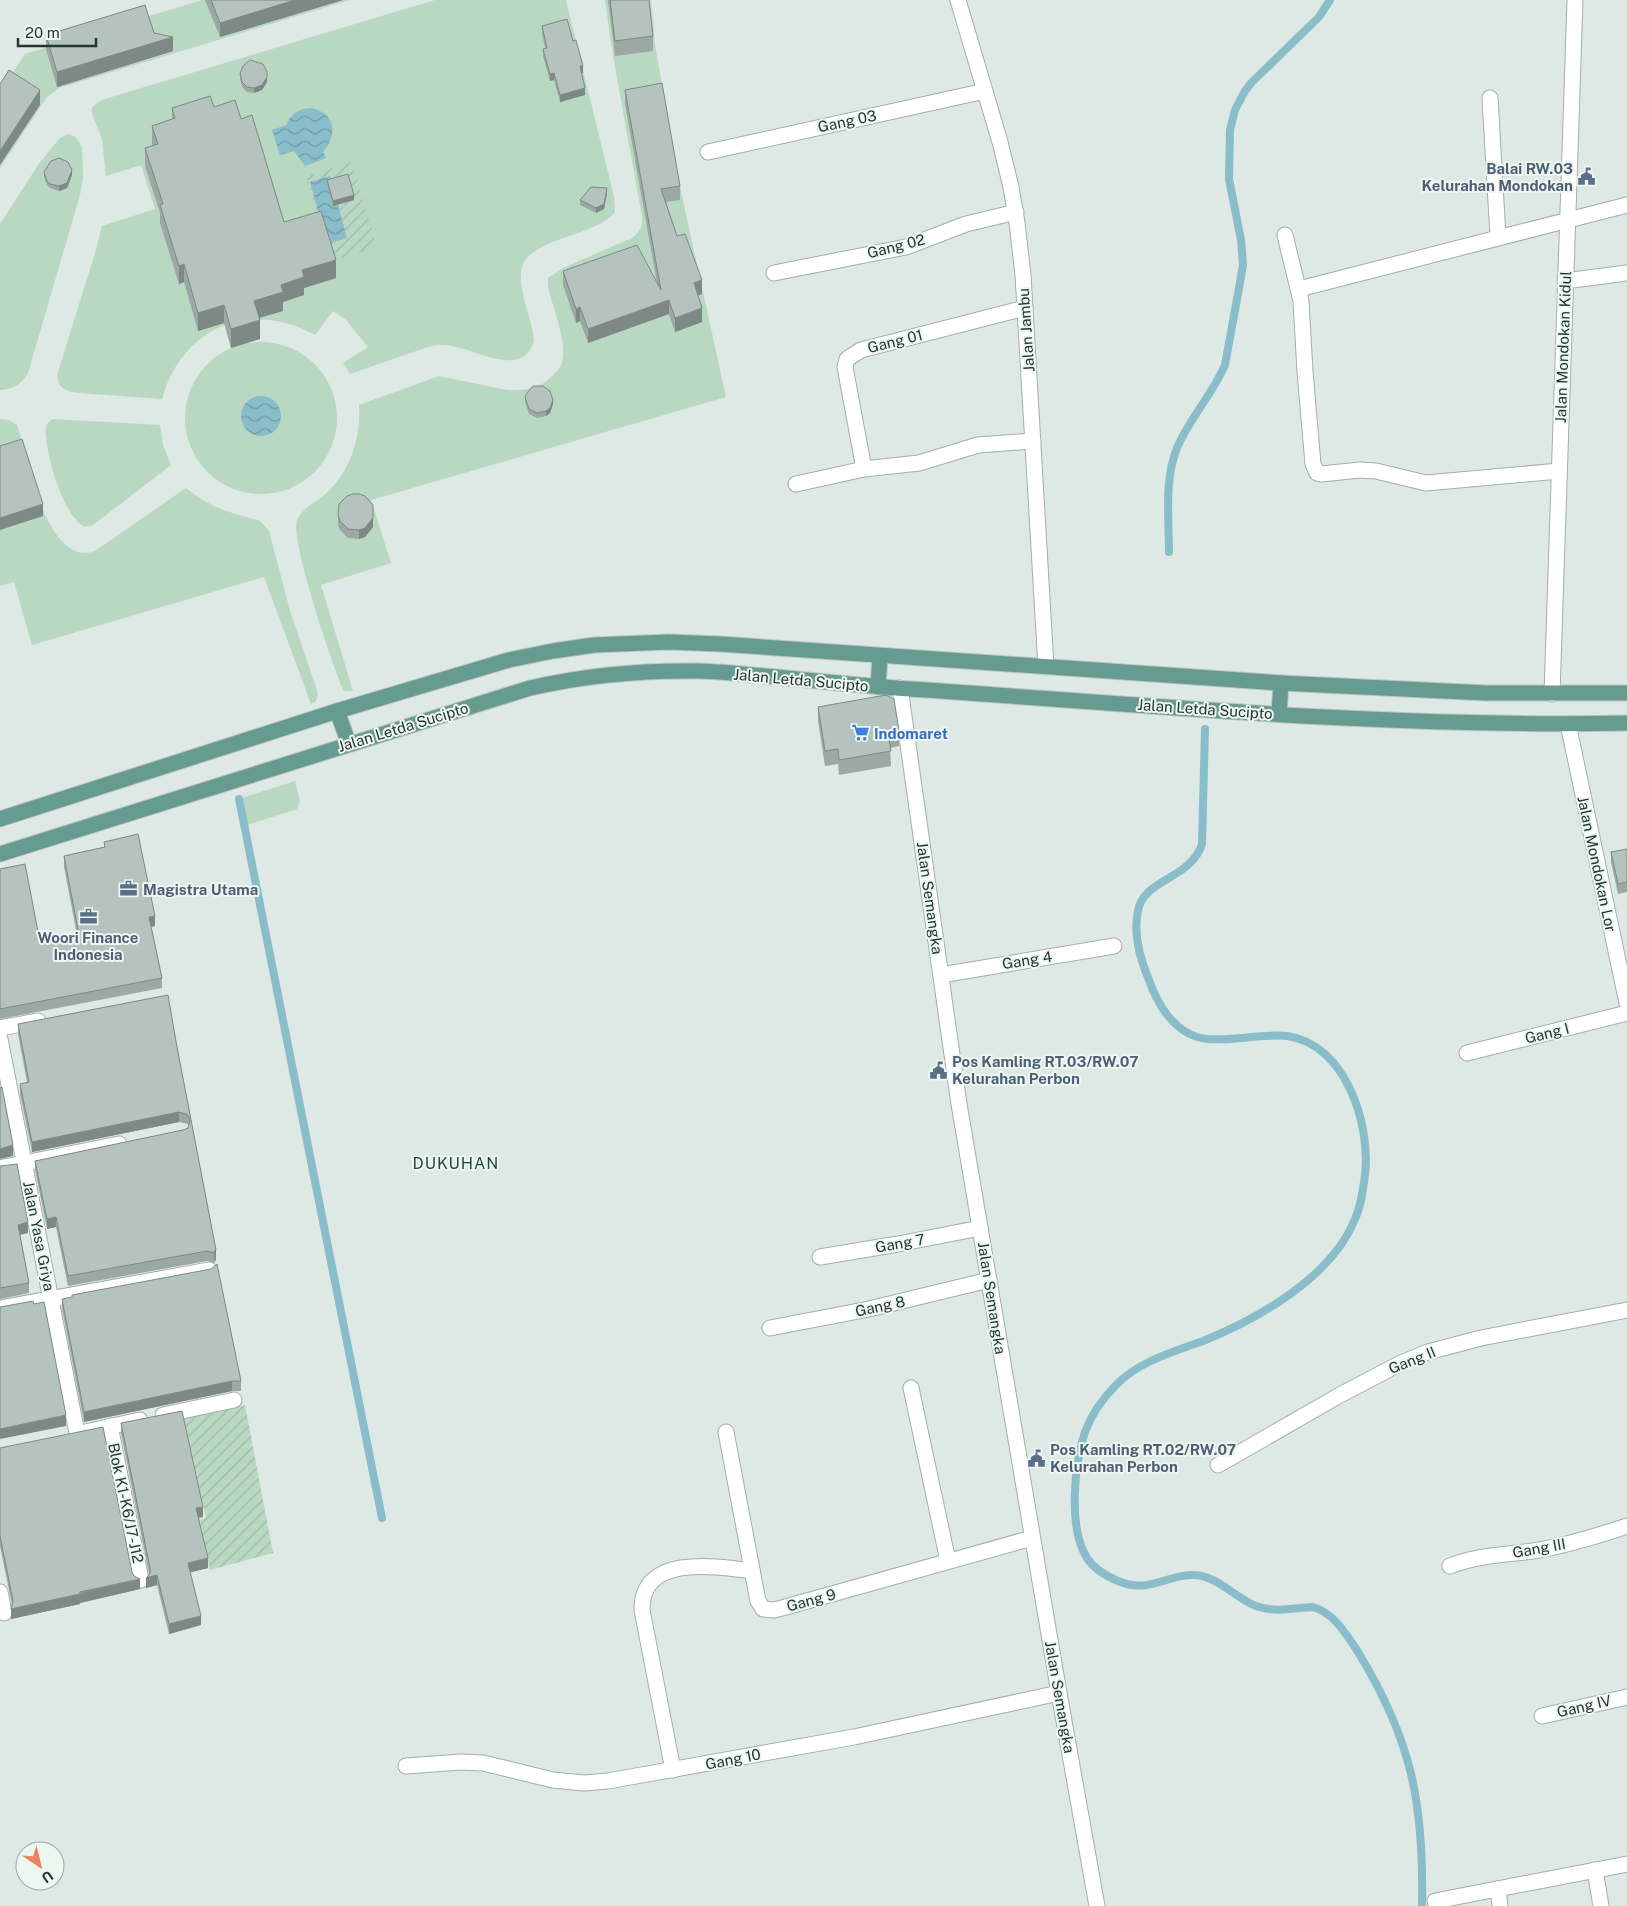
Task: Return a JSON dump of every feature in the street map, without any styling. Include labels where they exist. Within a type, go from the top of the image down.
[{"type":"main road","name":"Jalan Letda Sucipto","points":[[0,819],[337,711],[499,663],[553,651],[594,645],[686,642],[1281,683],[1552,694],[1627,693]]},
{"type":"main road","points":[[878,687],[880,656]]},
{"type":"main road","name":"Jalan Letda Sucipto","points":[[0,854],[530,688],[605,674],[703,671],[878,687],[1409,722],[1627,723]]},
{"type":"main road","points":[[1279,714],[1281,683]]},
{"type":"main road","points":[[337,711],[350,744]]},
{"type":"street","name":"Jalan Jambu","points":[[958,0],[1000,142],[1016,212],[1025,308],[1046,668]]},
{"type":"street","name":"Jalan Mondokan Kidul","points":[[1552,694],[1575,0]]},
{"type":"street","name":"Gang 03","points":[[708,152],[985,91]]},
{"type":"street","points":[[1490,98],[1498,237]]},
{"type":"street","points":[[1299,289],[1627,205]]},
{"type":"street","name":"Gang 02","points":[[774,273],[906,247],[966,224],[1016,212]]},
{"type":"street","points":[[1285,235],[1299,289],[1313,464],[1317,473],[1360,470],[1376,471],[1426,483],[1559,471]]},
{"type":"street","points":[[1565,281],[1627,273]]},
{"type":"street","name":"Gang 01","points":[[864,469],[845,367],[847,359],[860,350],[1025,308]]},
{"type":"street","points":[[796,484],[864,469],[925,462],[978,445],[1033,441]]},
{"type":"street","name":"Jalan Semangka","points":[[900,688],[958,1097],[1096,1906]]},
{"type":"street","name":"Jalan Mondokan Lor","points":[[1568,724],[1627,1003]]},
{"type":"street","name":"Gang 4","points":[[941,975],[1114,946]]},
{"type":"street","name":"Gang I","points":[[1467,1053],[1627,1014]]},
{"type":"street","points":[[0,1028],[56,1017]]},
{"type":"street","name":"Jalan Yasa Griya","points":[[0,1039],[77,1433]]},
{"type":"street","points":[[0,1168],[135,1140]]},
{"type":"street","name":"Gang 7","points":[[820,1256],[883,1247],[980,1228]]},
{"type":"street","points":[[0,1308],[210,1270]]},
{"type":"street","name":"Gang 8","points":[[770,1328],[869,1309],[989,1280]]},
{"type":"street","name":"Gang II","points":[[1218,1465],[1340,1395],[1401,1363],[1428,1352],[1481,1338],[1627,1310]]},
{"type":"street","points":[[911,1388],[948,1561]]},
{"type":"street","points":[[58,1437],[234,1400]]},
{"type":"street","name":"Blok K1-K6/J7-J12","points":[[110,1426],[141,1580]]},
{"type":"street","name":"Gang 9","points":[[726,1432],[758,1601],[763,1609],[774,1610],[1032,1538]]},
{"type":"street","name":"Gang III","points":[[1450,1566],[1477,1558],[1534,1551],[1562,1545],[1627,1526]]},
{"type":"street","points":[[673,1770],[642,1610],[642,1598],[650,1583],[658,1576],[684,1567],[715,1566],[752,1571]]},
{"type":"street","points":[[0,1592],[4,1613]]},
{"type":"street","name":"Gang 10","points":[[406,1766],[461,1762],[483,1763],[553,1780],[584,1782],[630,1778],[918,1724],[1059,1693]]},
{"type":"street","name":"Gang IV","points":[[1542,1716],[1627,1697]]},
{"type":"street","points":[[1435,1901],[1627,1864]]},
{"type":"street","points":[[1595,1870],[1601,1906]]},
{"type":"street","points":[[1498,1889],[1500,1906]]},
{"type":"green space","points":[[202,0],[350,0],[59,88],[47,97],[0,168],[0,92],[25,54]]},
{"type":"green space","points":[[435,0],[566,0],[614,197],[615,212],[606,220],[593,227],[534,252],[525,261],[521,272],[521,281],[534,340],[529,351],[522,358],[501,360],[457,347],[434,345],[350,374],[343,363],[368,347],[345,319],[333,311],[315,335],[291,324],[266,320],[243,320],[222,326],[202,338],[185,354],[172,374],[162,399],[79,393],[62,388],[58,382],[58,372],[102,226],[155,209],[141,165],[106,176],[102,139],[91,111],[95,105],[102,100],[118,95]]},
{"type":"green space","points":[[605,0],[651,0],[655,45],[682,196],[726,397],[371,500],[391,563],[321,585],[353,691],[344,691],[305,575],[296,532],[299,516],[332,488],[347,467],[356,443],[359,405],[439,376],[507,390],[536,387],[547,381],[558,370],[563,357],[562,338],[548,288],[548,278],[563,268],[632,238],[641,227],[642,216],[613,56]]},
{"type":"green space","points":[[68,134],[76,137],[82,147],[83,177],[80,195],[28,373],[16,386],[0,390],[0,224],[40,162],[60,138]]},
{"type":"green space","points":[[352,162],[377,248],[331,261],[306,176]]},
{"type":"green space","points":[[261,342],[290,348],[303,355],[314,365],[324,376],[331,389],[337,418],[331,447],[324,460],[314,471],[303,481],[290,488],[261,494],[232,488],[219,481],[208,471],[198,460],[191,447],[185,418],[191,389],[198,376],[208,365],[219,355],[232,348]]},
{"type":"green space","points":[[0,419],[9,420],[17,425],[38,498],[55,533],[67,546],[80,552],[95,551],[186,488],[204,501],[230,512],[260,521],[269,531],[290,611],[317,690],[315,702],[311,704],[264,577],[32,645],[14,582],[0,586]]},
{"type":"green space","points":[[52,419],[160,425],[163,445],[171,465],[93,525],[85,527],[77,521],[69,510],[62,497],[51,465],[46,425]]},
{"type":"green space","points":[[295,781],[300,801],[297,809],[244,826],[239,799]]},
{"type":"green space","points":[[245,1405],[273,1553],[210,1570],[200,1520],[206,1518],[184,1419]]},
{"type":"water","points":[[310,108],[325,114],[332,125],[333,131],[328,145],[323,152],[326,158],[305,166],[294,151],[280,155],[272,130],[286,125],[290,118],[298,111]]},
{"type":"water","points":[[330,176],[347,238],[327,244],[310,182]]},
{"type":"water","points":[[265,396],[272,399],[278,405],[281,416],[280,424],[272,433],[265,436],[257,436],[250,433],[242,424],[241,412],[244,405],[253,397]]},
{"type":"building","points":[[211,0],[295,0],[220,23]]},
{"type":"building","points":[[610,0],[649,0],[653,36],[615,41]]},
{"type":"building","points":[[145,5],[154,33],[173,37],[57,72],[46,35]]},
{"type":"building","points":[[567,19],[573,41],[576,40],[583,66],[580,66],[585,88],[560,95],[554,73],[550,74],[543,49],[547,48],[542,26]]},
{"type":"building","points":[[250,60],[263,64],[267,72],[267,77],[262,85],[254,88],[247,87],[242,82],[240,74],[243,66]]},
{"type":"building","points":[[9,70],[40,90],[0,151],[0,84]]},
{"type":"building","points":[[662,83],[680,186],[661,189],[677,236],[685,234],[702,280],[694,283],[702,308],[675,318],[669,300],[588,329],[580,307],[576,309],[563,271],[637,245],[661,290],[625,90]]},
{"type":"building","points":[[210,96],[214,107],[235,100],[241,119],[252,115],[284,222],[321,211],[336,260],[302,270],[304,277],[281,285],[283,292],[254,301],[260,320],[231,329],[224,305],[198,313],[184,264],[179,266],[160,205],[163,204],[145,148],[158,144],[152,126],[175,118],[172,108]]},
{"type":"building","points":[[59,158],[68,162],[72,170],[67,183],[59,186],[50,184],[44,172],[51,161]]},
{"type":"building","points":[[348,174],[354,195],[333,201],[327,180]]},
{"type":"building","points":[[591,187],[607,188],[604,204],[596,208],[580,200]]},
{"type":"building","points":[[533,386],[543,386],[550,391],[553,400],[550,408],[546,411],[537,413],[529,409],[525,397]]},
{"type":"building","points":[[22,439],[43,504],[0,518],[0,446]]},
{"type":"building","points":[[353,494],[365,496],[373,505],[373,518],[365,528],[359,530],[348,529],[340,521],[338,515],[339,504],[347,496]]},
{"type":"building","name":"Indomaret","points":[[886,695],[894,699],[899,731],[888,734],[891,751],[839,760],[838,749],[825,751],[818,707]]},
{"type":"building","points":[[138,834],[155,916],[149,917],[162,978],[0,1009],[0,869],[25,864],[40,942],[79,935],[64,856],[105,847],[104,842]]},
{"type":"building","points":[[1627,849],[1627,882],[1618,884],[1611,852]]},
{"type":"building","points":[[168,995],[216,1250],[214,1251],[215,1253],[207,1251],[68,1276],[56,1217],[47,1219],[35,1161],[183,1130],[188,1128],[190,1120],[188,1115],[179,1112],[32,1142],[20,1084],[29,1082],[18,1024]]},
{"type":"building","points":[[2,1087],[13,1145],[0,1149],[0,1088]]},
{"type":"building","points":[[17,1164],[28,1222],[18,1225],[29,1283],[0,1288],[0,1166]]},
{"type":"building","points":[[217,1264],[241,1381],[232,1381],[84,1412],[62,1299],[72,1297],[72,1295],[211,1269]]},
{"type":"building","points":[[33,1301],[34,1304],[44,1302],[66,1415],[0,1429],[0,1307]]},
{"type":"building","points":[[182,1411],[203,1507],[196,1508],[208,1558],[188,1563],[201,1616],[169,1624],[157,1575],[146,1578],[150,1574],[150,1568],[121,1423]]},
{"type":"building","points":[[103,1427],[132,1572],[134,1576],[140,1579],[11,1609],[13,1601],[0,1536],[0,1448]]},
{"type":"waterway","points":[[1169,552],[1168,499],[1173,460],[1182,437],[1214,387],[1225,365],[1243,265],[1241,240],[1229,179],[1230,130],[1235,110],[1251,83],[1319,17],[1330,0]]},
{"type":"waterway","points":[[1205,729],[1202,844],[1196,856],[1188,865],[1158,885],[1142,900],[1138,911],[1136,929],[1143,964],[1152,989],[1161,1006],[1173,1022],[1188,1033],[1206,1039],[1287,1036],[1308,1042],[1325,1054],[1339,1070],[1359,1111],[1366,1155],[1363,1192],[1357,1214],[1344,1240],[1329,1259],[1291,1294],[1247,1321],[1224,1332],[1146,1363],[1126,1376],[1107,1395],[1091,1419],[1081,1446],[1075,1496],[1077,1530],[1081,1545],[1093,1566],[1118,1581],[1139,1586],[1183,1576],[1202,1576],[1218,1583],[1256,1606],[1278,1610],[1313,1607],[1334,1619],[1358,1652],[1376,1684],[1403,1744],[1417,1804],[1422,1869],[1422,1906]]},
{"type":"waterway","points":[[239,799],[382,1518]]},
{"type":"place","name":"Balai RW.03 Kelurahan Mondokan","points":[[1587,177]]},
{"type":"place","name":"Indomaret","points":[[860,733]]},
{"type":"place","name":"Magistra Utama","points":[[129,889]]},
{"type":"place","name":"Woori Finance Indonesia","points":[[88,916]]},
{"type":"place","name":"Pos Kamling RT.03/RW.07 Kelurahan Perbon","points":[[938,1070]]},
{"type":"place","name":"Pos Kamling RT.02/RW.07 Kelurahan Perbon","points":[[1036,1458]]},
{"type":"district","name":"DUKUHAN","points":[[456,1163]]}]
